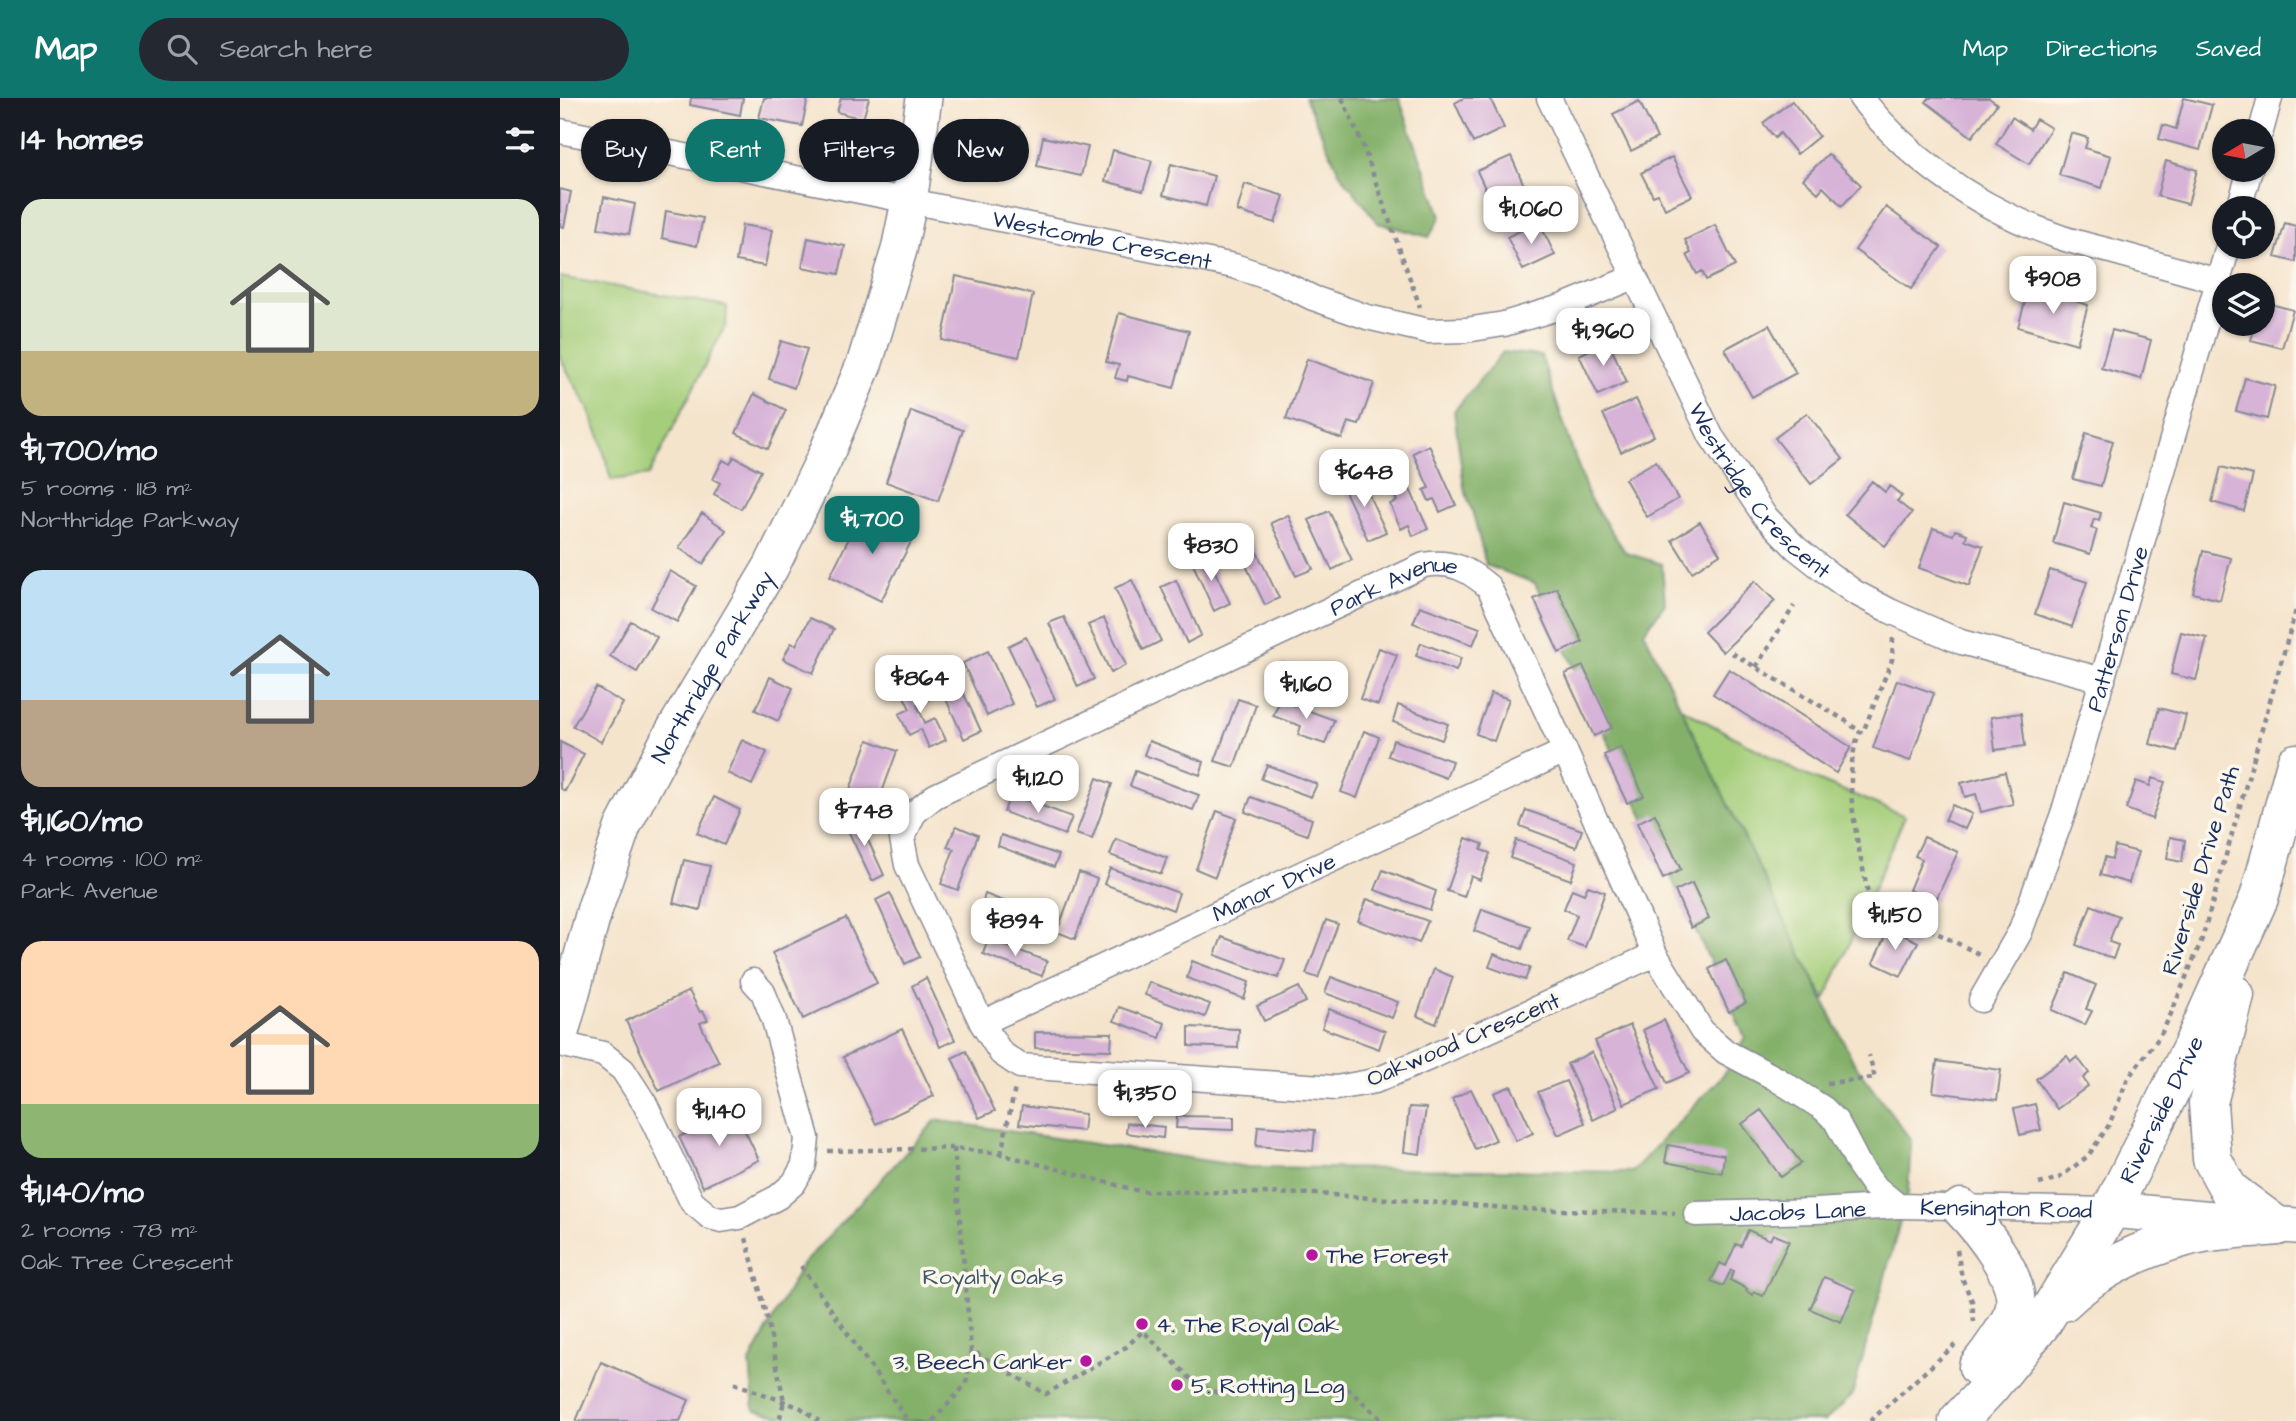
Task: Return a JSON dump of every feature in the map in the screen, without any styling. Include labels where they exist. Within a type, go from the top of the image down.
[{"type":"highway","name":"Riverside Drive","points":[[1958,1421],[2042,1323],[2111,1210],[2193,1045],[2259,898],[2296,762]]},
{"type":"highway","points":[[2259,898],[2208,1103],[2212,1159],[2229,1190],[2286,1226]]},
{"type":"highway","points":[[1935,1421],[1993,1348],[2015,1308],[2013,1287],[1984,1232],[1959,1226]]},
{"type":"highway","points":[[2042,1323],[2081,1285],[2135,1255],[2188,1236],[2286,1226]]},
{"type":"street","name":"Northridge Parkway","points":[[560,1036],[595,908],[623,826],[667,742],[771,567],[824,459],[865,362],[899,250],[924,98]]},
{"type":"street","name":"Westridge Crescent","points":[[1549,98],[1711,436],[1764,515],[1796,548],[1854,592],[1921,626],[1961,642],[2103,680]]},
{"type":"street","points":[[1861,98],[1883,126],[1926,164],[1965,192],[2008,215],[2054,235],[2212,279]]},
{"type":"street","points":[[2264,119],[2270,98]]},
{"type":"street","name":"Westcomb Crescent","points":[[560,131],[1234,266],[1367,317],[1428,331],[1465,330],[1504,324],[1561,307],[1634,277]]},
{"type":"street","name":"Patterson Drive","points":[[1981,1000],[2021,932],[2064,811],[2212,302]]},
{"type":"street","name":"Park Avenue","points":[[982,1023],[907,865],[902,839],[914,813],[935,796],[1424,565],[1437,562],[1469,570],[1489,587],[1655,954],[1702,1031],[1726,1052],[1775,1078]]},
{"type":"street","name":"Manor Drive","points":[[982,1023],[1565,751]]},
{"type":"street","name":"Oakwood Crescent","points":[[1020,1066],[1336,1088],[1375,1081],[1655,954]]},
{"type":"street","points":[[560,1044],[603,1054],[623,1070],[645,1104],[692,1202],[710,1217],[720,1220],[740,1217],[778,1197],[793,1183],[804,1165],[807,1138],[774,1020],[763,992],[753,981]]},
{"type":"street","points":[[982,1023],[1001,1053],[1020,1066]]},
{"type":"street","name":"Kensington Road","points":[[1775,1078],[1818,1105],[1836,1121],[1859,1165],[1873,1185],[1898,1206],[1959,1226],[2111,1210],[2286,1226]]},
{"type":"street","name":"Jacobs Lane","points":[[1696,1214],[1816,1212],[1898,1206]]},
{"type":"path","points":[[1342,98],[1362,143],[1428,331]]},
{"type":"path","points":[[1756,667],[1794,606]]},
{"type":"path","name":"Riverside Drive Path","points":[[2029,1185],[2043,1184],[2059,1178],[2088,1156],[2109,1125],[2128,1078],[2160,1035],[2170,1016],[2202,939],[2296,610]]},
{"type":"path","points":[[1893,638],[1892,660],[1863,732],[1860,732],[1852,749],[1850,790],[1869,899],[1983,957]]},
{"type":"path","points":[[1732,653],[1860,732]]},
{"type":"path","points":[[1816,1084],[1875,1078],[1869,1055]]},
{"type":"path","points":[[1001,1154],[1020,1066]]},
{"type":"path","points":[[933,1421],[965,1384],[971,1350],[954,1148]]},
{"type":"path","points":[[806,1152],[954,1148],[1001,1154],[1139,1191],[1318,1195],[1521,1209],[1696,1214]]},
{"type":"path","points":[[740,1217],[767,1318],[784,1401],[779,1421]]},
{"type":"path","points":[[1959,1226],[1962,1278],[1972,1301],[1974,1322],[1971,1331]]},
{"type":"path","points":[[801,1266],[908,1421]]},
{"type":"path","points":[[971,1350],[1046,1394],[1126,1347],[1143,1331],[1195,1383],[1220,1394],[1250,1384],[1290,1394],[1344,1385],[1383,1421]]},
{"type":"path","points":[[1870,1421],[1961,1340]]},
{"type":"path","points":[[734,1383],[801,1408],[819,1421]]},
{"type":"green space","points":[[1305,98],[1399,98],[1441,216],[1429,237],[1378,223],[1339,172]]},
{"type":"green space","points":[[560,277],[727,306],[726,324],[649,475],[611,480],[600,437],[588,408],[560,358]]},
{"type":"green space","name":"Royalty Oaks","points":[[1503,352],[1541,356],[1589,498],[1626,553],[1662,564],[1665,604],[1644,632],[1854,1063],[1911,1140],[1908,1193],[1852,1396],[1825,1421],[782,1421],[783,1417],[754,1410],[750,1362],[801,1266],[936,1120],[1248,1167],[1632,1172],[1724,1074],[1745,1037],[1535,583],[1486,565],[1464,487],[1454,411]]},
{"type":"green space","points":[[1681,708],[1798,772],[1905,816],[1825,1000],[1794,942]]},
{"type":"building","points":[[691,98],[743,98],[740,115],[690,105]]},
{"type":"building","points":[[764,98],[808,98],[804,119],[799,119],[799,125],[785,123],[785,119],[759,118]]},
{"type":"building","points":[[841,98],[869,98],[863,119],[837,112]]},
{"type":"building","points":[[1464,98],[1490,98],[1504,128],[1473,143],[1455,103]]},
{"type":"building","points":[[1929,98],[1989,98],[1997,104],[1972,137],[1926,102]]},
{"type":"building","points":[[2184,98],[2212,105],[2200,150],[2159,139],[2163,125],[2176,129]]},
{"type":"building","points":[[1639,101],[1657,138],[1631,151],[1613,114]]},
{"type":"building","points":[[1792,101],[1819,136],[1797,154],[1780,133],[1775,138],[1763,123]]},
{"type":"building","points":[[2012,117],[2030,129],[2036,119],[2051,128],[2029,164],[1996,144]]},
{"type":"building","points":[[2071,133],[2088,138],[2085,148],[2111,156],[2102,188],[2059,175]]},
{"type":"building","points":[[1043,137],[1088,147],[1081,176],[1037,166]]},
{"type":"building","points":[[1113,150],[1152,161],[1143,191],[1105,181]]},
{"type":"building","points":[[1828,154],[1861,185],[1842,206],[1823,187],[1818,193],[1803,179]]},
{"type":"building","points":[[1511,156],[1528,194],[1495,210],[1477,171]]},
{"type":"building","points":[[1672,157],[1692,196],[1665,209],[1658,194],[1653,196],[1641,173]]},
{"type":"building","points":[[2166,161],[2197,170],[2188,204],[2157,196]]},
{"type":"building","points":[[1171,164],[1214,176],[1206,206],[1163,195]]},
{"type":"building","points":[[1245,184],[1284,196],[1275,223],[1237,211]]},
{"type":"building","points":[[560,189],[571,192],[564,227],[560,226]]},
{"type":"building","points":[[604,197],[635,204],[629,234],[598,228]]},
{"type":"building","points":[[1886,207],[1941,247],[1911,289],[1855,250]]},
{"type":"building","points":[[666,211],[703,218],[697,246],[662,238]]},
{"type":"building","points":[[1539,222],[1555,255],[1523,270],[1507,237]]},
{"type":"building","points":[[2285,223],[2296,226],[2296,262],[2275,257]]},
{"type":"building","points":[[742,225],[772,230],[765,266],[736,261]]},
{"type":"building","points":[[1715,225],[1735,266],[1706,280],[1702,271],[1697,274],[1687,255],[1691,253],[1685,240]]},
{"type":"building","points":[[808,238],[845,246],[839,274],[802,267]]},
{"type":"building","points":[[956,276],[1033,294],[1019,357],[942,340]]},
{"type":"building","points":[[2029,287],[2088,305],[2077,344],[2018,327]]},
{"type":"building","points":[[2275,305],[2293,310],[2282,348],[2251,340],[2252,336],[2275,336]]},
{"type":"building","points":[[1119,313],[1189,331],[1174,388],[1128,376],[1127,381],[1115,378],[1119,365],[1106,362]]},
{"type":"building","points":[[1769,325],[1796,373],[1752,397],[1725,349]]},
{"type":"building","points":[[2112,330],[2151,340],[2141,379],[2101,368]]},
{"type":"building","points":[[781,341],[807,349],[794,388],[769,379]]},
{"type":"building","points":[[1608,341],[1627,382],[1598,395],[1579,355]]},
{"type":"building","points":[[1307,359],[1374,383],[1359,425],[1348,422],[1342,439],[1286,419]]},
{"type":"building","points":[[2245,378],[2275,386],[2267,419],[2236,411]]},
{"type":"building","points":[[754,394],[786,410],[768,449],[736,433]]},
{"type":"building","points":[[1636,399],[1654,436],[1621,452],[1603,414]]},
{"type":"building","points":[[911,411],[963,430],[938,501],[886,482]]},
{"type":"building","points":[[1807,413],[1843,459],[1811,484],[1775,438]]},
{"type":"building","points":[[2086,433],[2113,441],[2101,486],[2073,479]]},
{"type":"building","points":[[1429,445],[1456,505],[1440,512],[1434,499],[1429,501],[1424,490],[1429,488],[1413,453]]},
{"type":"building","points":[[734,457],[761,471],[741,509],[714,494],[720,483],[713,479],[723,460],[730,464]]},
{"type":"building","points":[[1656,461],[1678,499],[1647,517],[1625,479]]},
{"type":"building","points":[[1399,465],[1428,529],[1413,536],[1409,525],[1401,529],[1390,504],[1397,501],[1384,472]]},
{"type":"building","points":[[2221,467],[2253,475],[2244,511],[2212,502]]},
{"type":"building","points":[[1361,478],[1386,532],[1368,540],[1343,487]]},
{"type":"building","points":[[1872,481],[1885,492],[1890,486],[1902,496],[1897,501],[1912,513],[1885,546],[1845,514]]},
{"type":"building","points":[[2064,502],[2101,513],[2099,520],[2094,519],[2091,528],[2097,530],[2090,554],[2053,543]]},
{"type":"building","points":[[863,510],[914,536],[881,601],[830,576]]},
{"type":"building","points":[[1329,511],[1352,560],[1332,570],[1309,520]]},
{"type":"building","points":[[702,513],[726,530],[703,564],[679,548]]},
{"type":"building","points":[[1288,515],[1313,569],[1296,576],[1271,523]]},
{"type":"building","points":[[1700,522],[1720,554],[1692,572],[1672,540]]},
{"type":"building","points":[[1933,528],[1953,535],[1955,530],[1967,534],[1965,540],[1983,546],[1969,586],[1919,568]]},
{"type":"building","points":[[1252,542],[1279,598],[1265,605],[1238,549]]},
{"type":"building","points":[[2203,551],[2231,558],[2220,600],[2193,593]]},
{"type":"building","points":[[1207,555],[1230,603],[1214,611],[1192,562]]},
{"type":"building","points":[[2050,570],[2087,582],[2072,627],[2035,614]]},
{"type":"building","points":[[670,571],[696,586],[677,622],[651,608]]},
{"type":"building","points":[[1132,580],[1161,641],[1143,650],[1115,588]]},
{"type":"building","points":[[1176,580],[1201,635],[1187,643],[1161,587]]},
{"type":"building","points":[[1755,581],[1775,601],[1723,652],[1704,632]]},
{"type":"building","points":[[1557,588],[1583,642],[1559,653],[1534,599]]},
{"type":"building","points":[[1420,606],[1480,628],[1473,645],[1413,623]]},
{"type":"building","points":[[1064,617],[1094,679],[1078,687],[1049,623]]},
{"type":"building","points":[[810,618],[834,629],[813,673],[783,659],[791,643],[796,645]]},
{"type":"building","points":[[1104,618],[1126,665],[1111,673],[1088,625]]},
{"type":"building","points":[[631,621],[657,637],[637,672],[610,656]]},
{"type":"building","points":[[2181,632],[2207,638],[2196,680],[2171,674]]},
{"type":"building","points":[[1026,637],[1055,699],[1037,707],[1008,646]]},
{"type":"building","points":[[1421,643],[1461,658],[1456,671],[1416,656]]},
{"type":"building","points":[[1379,648],[1397,655],[1378,705],[1360,699]]},
{"type":"building","points":[[988,651],[1012,704],[987,716],[963,663]]},
{"type":"building","points":[[1283,664],[1339,684],[1333,702],[1277,681]]},
{"type":"building","points":[[1583,666],[1612,728],[1594,736],[1565,674]]},
{"type":"building","points":[[1729,669],[1851,747],[1836,773],[1713,694]]},
{"type":"building","points":[[770,677],[793,688],[778,721],[755,710]]},
{"type":"building","points":[[920,679],[930,699],[917,705],[925,723],[935,718],[946,740],[929,748],[921,729],[909,735],[899,714],[910,709],[900,688]]},
{"type":"building","points":[[1897,680],[1934,693],[1910,761],[1873,748]]},
{"type":"building","points":[[958,681],[981,731],[964,739],[941,688]]},
{"type":"building","points":[[596,687],[623,703],[601,742],[573,726]]},
{"type":"building","points":[[1491,693],[1509,699],[1494,741],[1476,734]]},
{"type":"building","points":[[1238,699],[1256,705],[1234,767],[1215,761]]},
{"type":"building","points":[[1280,700],[1334,720],[1325,744],[1298,735],[1301,726],[1273,716]]},
{"type":"building","points":[[1398,705],[1448,724],[1442,740],[1393,722]]},
{"type":"building","points":[[2159,708],[2186,715],[2177,751],[2150,744]]},
{"type":"building","points":[[2021,713],[2025,746],[1995,750],[1991,717]]},
{"type":"building","points":[[1364,731],[1379,737],[1357,798],[1341,792]]},
{"type":"building","points":[[742,740],[767,752],[752,785],[727,773]]},
{"type":"building","points":[[868,740],[897,751],[877,806],[848,795]]},
{"type":"building","points":[[1393,740],[1452,761],[1446,778],[1388,756]]},
{"type":"building","points":[[1149,741],[1204,762],[1200,775],[1144,755]]},
{"type":"building","points":[[560,742],[584,754],[565,791],[560,788]]},
{"type":"building","points":[[1621,747],[1644,796],[1627,803],[1604,755]]},
{"type":"building","points":[[1267,765],[1317,784],[1311,797],[1261,779]]},
{"type":"building","points":[[1135,771],[1199,795],[1193,810],[1130,786]]},
{"type":"building","points":[[2005,772],[2013,804],[1981,812],[1976,794],[1965,797],[1961,783]]},
{"type":"building","points":[[1097,778],[1112,784],[1092,839],[1076,834]]},
{"type":"building","points":[[2152,778],[2165,782],[2152,819],[2126,809],[2136,781],[2150,786]]},
{"type":"building","points":[[1010,794],[1072,817],[1065,835],[1004,812]]},
{"type":"building","points":[[714,797],[740,810],[724,845],[697,833]]},
{"type":"building","points":[[1251,797],[1312,819],[1307,835],[1245,812]]},
{"type":"building","points":[[1952,805],[1972,814],[1965,829],[1945,820]]},
{"type":"building","points":[[1526,810],[1582,830],[1576,847],[1520,826]]},
{"type":"building","points":[[1217,811],[1236,818],[1215,877],[1196,869]]},
{"type":"building","points":[[1655,814],[1681,870],[1663,879],[1637,823]]},
{"type":"building","points":[[857,816],[884,875],[872,881],[844,822]]},
{"type":"building","points":[[956,826],[978,835],[958,890],[941,884],[954,849],[947,847]]},
{"type":"building","points":[[1001,835],[1059,855],[1054,867],[998,846]]},
{"type":"building","points":[[1924,837],[1958,852],[1935,902],[1909,890],[1922,859],[1915,856]]},
{"type":"building","points":[[2170,837],[2185,840],[2182,862],[2167,859]]},
{"type":"building","points":[[1466,838],[1483,844],[1481,850],[1490,853],[1480,880],[1471,876],[1464,897],[1447,891]]},
{"type":"building","points":[[1116,839],[1167,858],[1161,874],[1110,855]]},
{"type":"building","points":[[1516,840],[1577,862],[1571,880],[1510,858]]},
{"type":"building","points":[[2115,846],[2138,852],[2129,883],[2100,875],[2105,857],[2112,859]]},
{"type":"building","points":[[684,860],[710,866],[700,910],[673,903]]},
{"type":"building","points":[[1110,868],[1179,893],[1173,910],[1104,884]]},
{"type":"building","points":[[1383,870],[1436,891],[1430,910],[1375,890]]},
{"type":"building","points":[[1079,872],[1097,879],[1075,939],[1057,932]]},
{"type":"building","points":[[1692,883],[1709,919],[1691,928],[1675,891]]},
{"type":"building","points":[[1588,886],[1605,892],[1585,947],[1567,941],[1577,915],[1564,909],[1572,889],[1584,894]]},
{"type":"building","points":[[890,893],[920,957],[905,964],[876,900]]},
{"type":"building","points":[[985,894],[1050,919],[1045,931],[981,907]]},
{"type":"building","points":[[1367,899],[1428,921],[1419,943],[1358,921]]},
{"type":"building","points":[[2091,905],[2119,916],[2109,942],[2118,945],[2113,959],[2076,945]]},
{"type":"building","points":[[1482,909],[1530,926],[1522,949],[1474,931]]},
{"type":"building","points":[[846,918],[877,983],[803,1019],[772,953]]},
{"type":"building","points":[[1326,920],[1338,924],[1318,978],[1306,974]]},
{"type":"building","points":[[1889,928],[1918,942],[1901,976],[1873,963]]},
{"type":"building","points":[[1222,937],[1285,960],[1278,978],[1215,955]]},
{"type":"building","points":[[988,939],[1047,961],[1042,976],[983,954]]},
{"type":"building","points":[[1494,954],[1530,968],[1525,980],[1489,967]]},
{"type":"building","points":[[1726,960],[1746,1003],[1729,1012],[1709,969]]},
{"type":"building","points":[[1192,961],[1249,982],[1244,999],[1187,978]]},
{"type":"building","points":[[1434,969],[1453,977],[1436,1024],[1417,1016]]},
{"type":"building","points":[[2068,973],[2096,985],[2086,1009],[2092,1011],[2085,1025],[2052,1010]]},
{"type":"building","points":[[1331,977],[1398,1002],[1392,1018],[1325,993]]},
{"type":"building","points":[[926,978],[955,1040],[940,1047],[912,986]]},
{"type":"building","points":[[1149,982],[1210,1004],[1205,1017],[1145,995]]},
{"type":"building","points":[[1299,987],[1306,1002],[1264,1021],[1257,1006]]},
{"type":"building","points":[[689,991],[700,1012],[703,1011],[708,1020],[700,1023],[719,1062],[659,1091],[626,1021]]},
{"type":"building","points":[[1119,1007],[1165,1023],[1160,1038],[1114,1021]]},
{"type":"building","points":[[1329,1009],[1385,1031],[1379,1049],[1322,1028]]},
{"type":"building","points":[[1664,1020],[1689,1073],[1667,1083],[1643,1030]]},
{"type":"building","points":[[1630,1025],[1659,1089],[1624,1104],[1595,1041]]},
{"type":"building","points":[[1189,1027],[1239,1029],[1238,1048],[1189,1046]]},
{"type":"building","points":[[902,1029],[934,1096],[876,1124],[843,1057]]},
{"type":"building","points":[[1035,1032],[1112,1033],[1111,1050],[1035,1048]]},
{"type":"building","points":[[966,1051],[995,1111],[979,1118],[952,1058]]},
{"type":"building","points":[[1592,1052],[1618,1108],[1593,1120],[1567,1064]]},
{"type":"building","points":[[2067,1056],[2071,1062],[2077,1057],[2089,1073],[2083,1078],[2088,1086],[2057,1109],[2036,1079]]},
{"type":"building","points":[[1937,1061],[2001,1070],[1997,1100],[1933,1092]]},
{"type":"building","points":[[1566,1081],[1585,1123],[1558,1135],[1538,1092]]},
{"type":"building","points":[[1511,1086],[1533,1133],[1516,1141],[1494,1093]]},
{"type":"building","points":[[1471,1089],[1496,1140],[1475,1149],[1452,1099]]},
{"type":"building","points":[[2035,1104],[2041,1130],[2020,1135],[2014,1109]]},
{"type":"building","points":[[1022,1106],[1085,1114],[1083,1131],[1019,1124]]},
{"type":"building","points":[[1409,1107],[1426,1108],[1420,1154],[1404,1152]]},
{"type":"building","points":[[735,1110],[759,1160],[703,1187],[679,1137]]},
{"type":"building","points":[[1761,1110],[1801,1163],[1781,1177],[1742,1124]]},
{"type":"building","points":[[1177,1116],[1234,1117],[1234,1130],[1176,1128]]},
{"type":"building","points":[[1127,1123],[1164,1127],[1163,1138],[1126,1133]]},
{"type":"building","points":[[1258,1126],[1315,1130],[1313,1151],[1256,1146]]},
{"type":"building","points":[[1668,1145],[1724,1155],[1722,1173],[1665,1162]]},
{"type":"building","points":[[1748,1230],[1770,1240],[1773,1234],[1789,1241],[1763,1296],[1754,1292],[1753,1295],[1730,1280],[1734,1271],[1731,1270],[1723,1286],[1711,1281],[1720,1263],[1726,1266],[1736,1244],[1741,1246]]},
{"type":"building","points":[[1824,1277],[1855,1290],[1841,1322],[1810,1309]]},
{"type":"building","points":[[601,1362],[689,1400],[680,1421],[576,1421]]},
{"type":"place","name":"The Forest","points":[[1312,1255]]},
{"type":"place","name":"4. The Royal Oak","points":[[1142,1324]]},
{"type":"place","name":"3. Beech Canker","points":[[1086,1361]]},
{"type":"place","name":"5. Rotting Log","points":[[1177,1385]]}]
